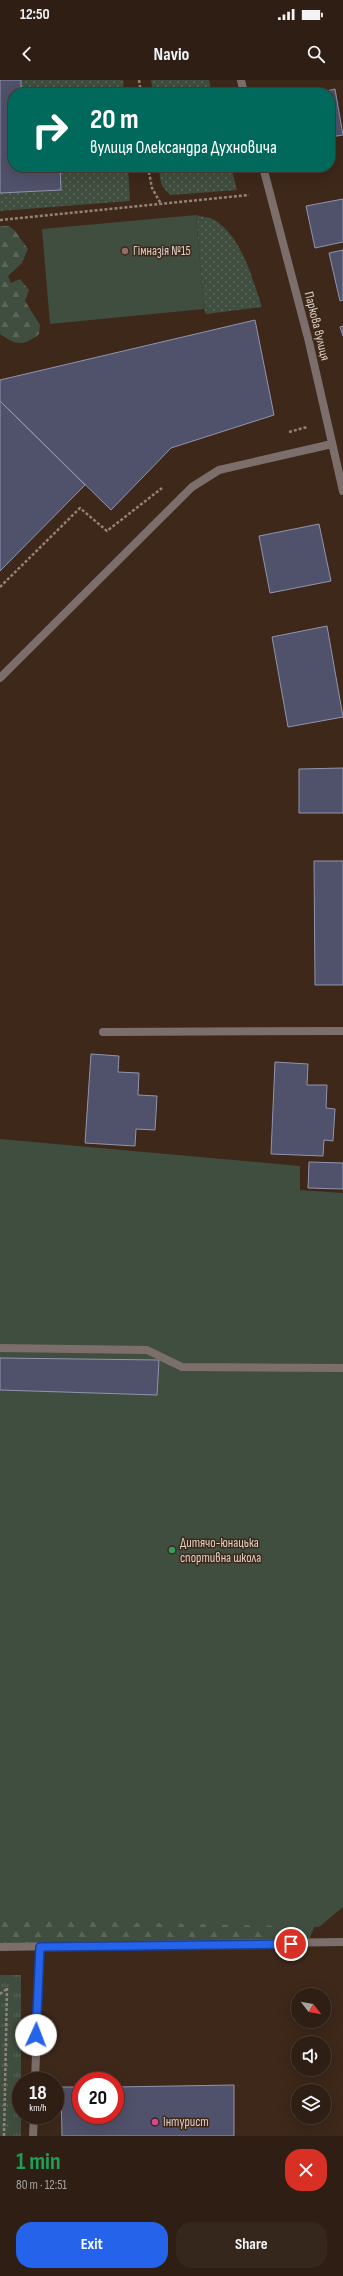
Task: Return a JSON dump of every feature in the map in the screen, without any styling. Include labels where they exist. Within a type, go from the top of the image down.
[{"type":"street","name":"Паркова вулиця","points":[[264,172],[309,342],[343,491]]},
{"type":"street","points":[[0,678],[192,486],[219,470],[332,444]]},
{"type":"street","points":[[102,1032],[343,1031]]},
{"type":"street","points":[[0,1348],[147,1350],[182,1367],[343,1368]]},
{"type":"street","points":[[0,1947],[343,1942]]},
{"type":"street","points":[[35,2072],[40,1947]]},
{"type":"street","points":[[33,2136],[34,2124]]},
{"type":"path","points":[[149,172],[152,188],[161,204]]},
{"type":"path","points":[[0,220],[249,195]]},
{"type":"path","points":[[285,434],[307,427]]},
{"type":"path","points":[[0,587],[80,508],[107,531],[166,484]]},
{"type":"path","points":[[0,1994],[7,1988],[4,2136]]},
{"type":"green space","points":[[21,80],[123,80],[124,88],[21,88]]},
{"type":"green space","points":[[151,80],[209,80],[211,88],[152,88]]},
{"type":"green space","points":[[60,172],[128,172],[130,201],[0,211],[0,193],[61,190]]},
{"type":"green space","points":[[159,172],[232,172],[237,190],[171,195],[167,192],[160,179]]},
{"type":"green space","points":[[196,215],[214,220],[233,238],[245,260],[262,307],[206,314],[204,309]]},
{"type":"green space","points":[[196,215],[204,309],[50,324],[42,229]]},
{"type":"green space","points":[[0,226],[9,226],[15,231],[28,249],[22,263],[8,276],[11,283],[20,279],[29,290],[25,301],[40,325],[39,334],[24,343],[15,342],[0,334]]},
{"type":"green space","name":"Дитячо-юнацька спортивна школа","points":[[0,1139],[300,1166],[300,1190],[343,1193],[343,1907],[319,1927],[0,1919]]},
{"type":"green space","points":[[0,1875],[323,1907],[307,1944],[0,1947]]},
{"type":"green space","points":[[0,1975],[21,1975],[21,2072],[12,2072],[12,2124],[21,2124],[21,2136],[0,2136]]},
{"type":"building","points":[[0,80],[21,80],[21,88],[8,88],[8,172],[60,172],[61,190],[0,193]]},
{"type":"building","points":[[335,89],[343,135],[335,136]]},
{"type":"building","points":[[343,199],[343,242],[315,248],[306,206]]},
{"type":"building","points":[[343,250],[343,300],[340,301],[329,253]]},
{"type":"building","points":[[255,320],[274,415],[171,448],[111,510],[0,401],[0,380]]},
{"type":"building","points":[[343,326],[343,336],[340,327]]},
{"type":"building","points":[[0,401],[85,485],[0,571]]},
{"type":"building","points":[[319,524],[331,581],[270,593],[259,536]]},
{"type":"building","points":[[327,626],[343,717],[288,727],[272,637]]},
{"type":"building","points":[[343,768],[343,813],[299,813],[299,769]]},
{"type":"building","points":[[314,861],[343,861],[343,985],[315,985]]},
{"type":"building","points":[[91,1054],[119,1056],[118,1072],[139,1073],[138,1095],[157,1096],[155,1130],[136,1129],[135,1146],[85,1143]]},
{"type":"building","points":[[275,1062],[308,1064],[307,1085],[327,1085],[326,1108],[335,1109],[333,1141],[324,1140],[323,1156],[271,1154]]},
{"type":"building","points":[[309,1162],[343,1163],[343,1189],[308,1188]]},
{"type":"building","points":[[0,1358],[159,1360],[157,1395],[0,1390]]},
{"type":"building","points":[[234,2085],[234,2136],[62,2136],[62,2124],[64,2124],[64,2087],[72,2087],[72,2124],[124,2124],[124,2087]]},
{"type":"place","name":"Гімназія №15","points":[[125,251]]},
{"type":"place","name":"Дитячо-юнацька спортивна школа","points":[[172,1550]]},
{"type":"place","name":"Інтурист","points":[[155,2122]]},
{"type":"route","points":[[36,2035],[40,1947],[291,1944]]}]
